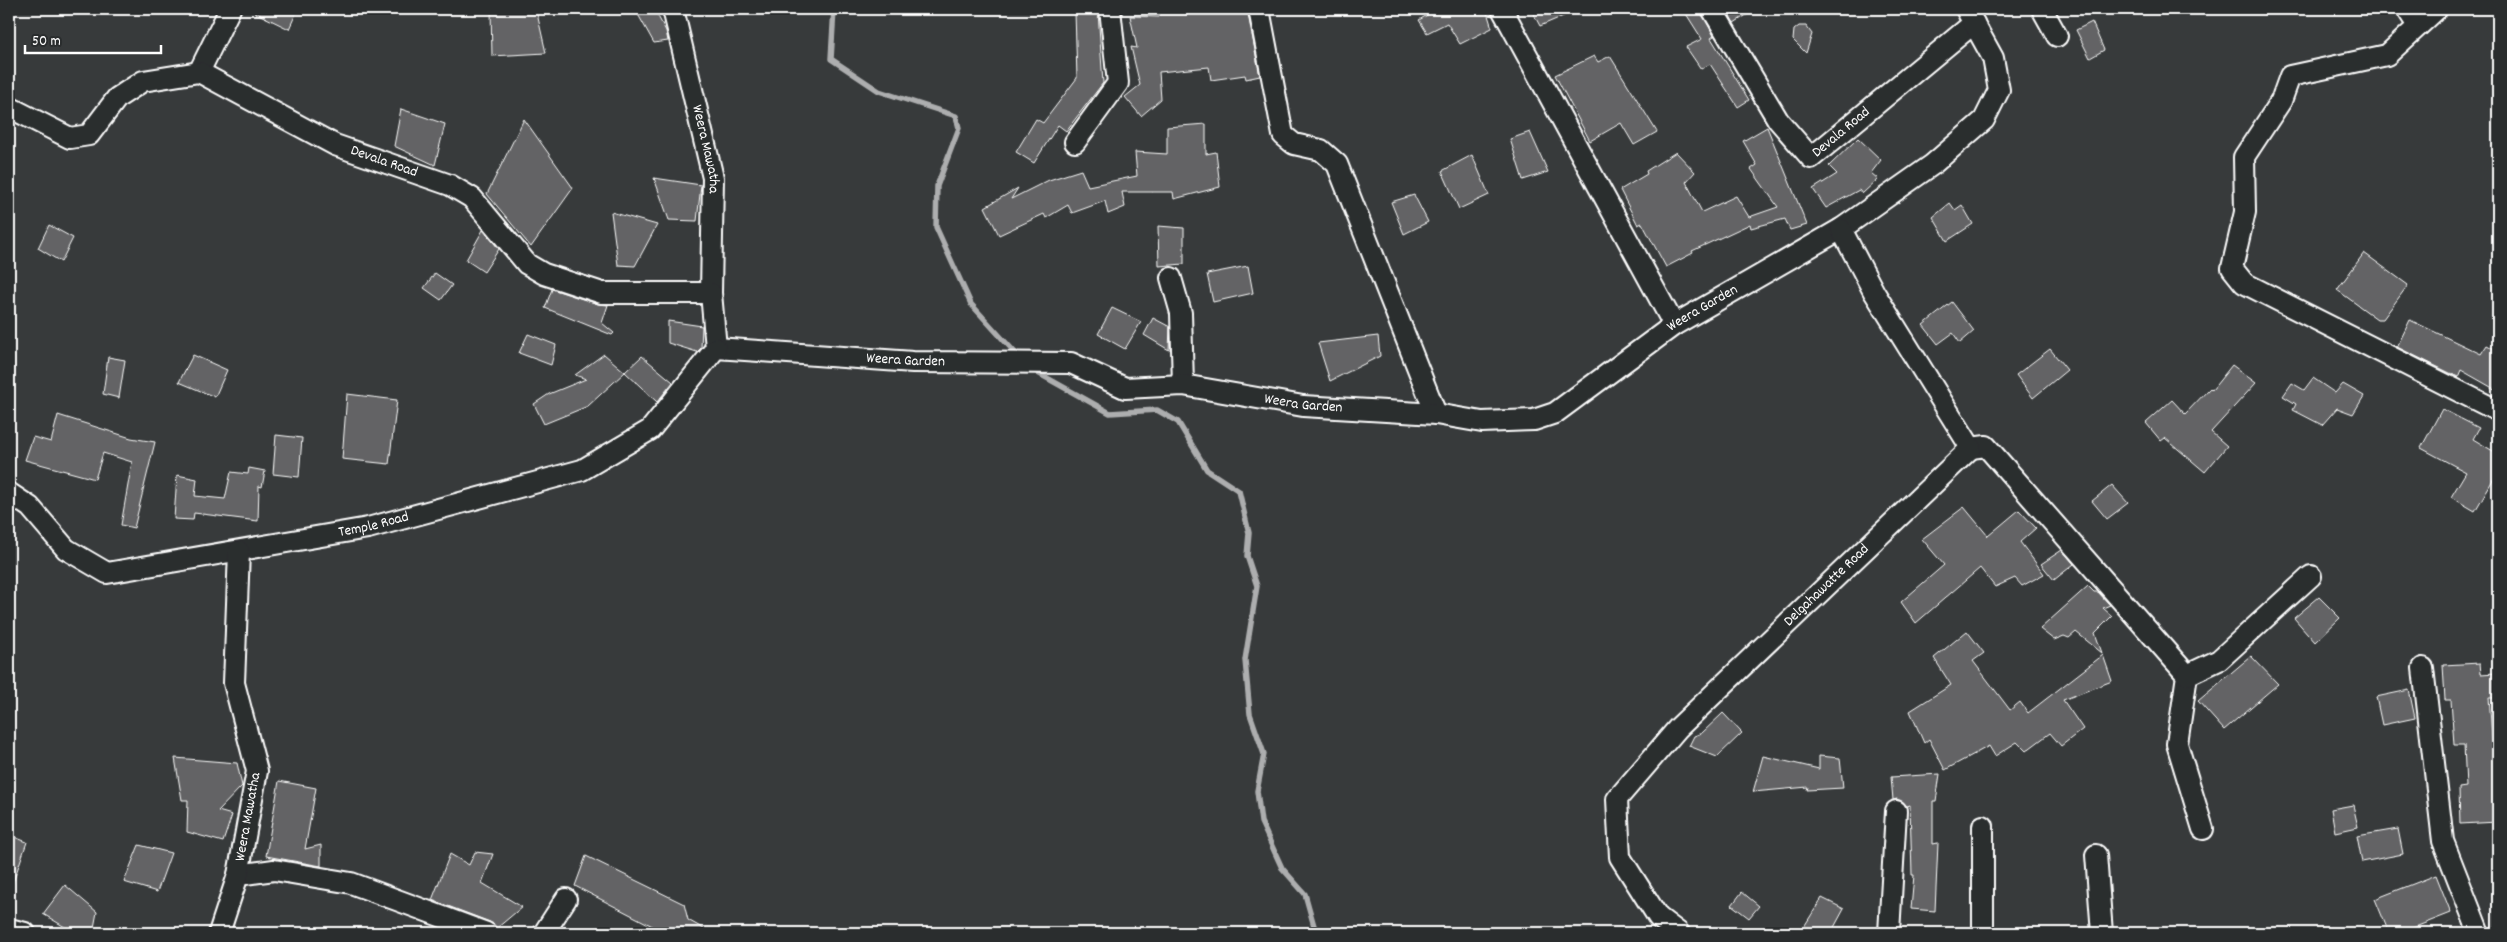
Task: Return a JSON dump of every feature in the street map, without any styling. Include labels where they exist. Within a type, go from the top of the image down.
[{"type":"street","points":[[9,107],[70,138],[88,135],[117,98],[143,81],[199,72],[230,9]]},
{"type":"street","name":"Weera Mawatha","points":[[673,9],[713,178],[711,293]]},
{"type":"street","points":[[1075,142],[1118,82],[1110,9]]},
{"type":"street","points":[[1259,9],[1283,135],[1294,144],[1321,150],[1336,164],[1436,414]]},
{"type":"street","points":[[1502,9],[1674,325]]},
{"type":"street","name":"Devala Road","points":[[1712,9],[1778,120],[1811,158],[1970,16]]},
{"type":"street","points":[[2042,9],[2057,36]]},
{"type":"street","points":[[2407,9],[2418,26]]},
{"type":"street","points":[[2437,9],[2387,55],[2290,76],[2281,101],[2244,157],[2245,212],[2232,268],[2244,283],[2498,412]]},
{"type":"street","name":"Weera Garden","points":[[716,348],[913,362],[1070,363],[1125,388],[1183,385],[1303,406],[1436,414],[1482,422],[1534,420],[1555,413],[1674,325],[1841,229],[1932,165],[1984,120],[1999,90],[1992,58],[1970,16]]},
{"type":"street","name":"Devala Road","points":[[199,72],[335,145],[450,185],[472,198],[527,264],[544,274],[602,293],[711,293]]},
{"type":"street","points":[[1841,229],[1874,292],[1971,448],[1986,446],[2187,675],[2177,744],[2203,829]]},
{"type":"street","points":[[1171,278],[1181,313],[1183,385]]},
{"type":"street","points":[[711,293],[716,348]]},
{"type":"street","name":"Temple Road","points":[[9,493],[30,507],[66,550],[107,573],[368,528],[582,470],[650,430],[716,348]]},
{"type":"street","name":"Delgahawatte Road","points":[[1679,933],[1658,917],[1620,857],[1617,799],[1678,728],[1971,448]]},
{"type":"street","name":"Weera Mawatha","points":[[219,933],[238,875],[257,771],[234,682],[239,551]]},
{"type":"street","points":[[2187,675],[2219,660],[2311,576]]},
{"type":"street","points":[[2423,668],[2443,841],[2479,933]]},
{"type":"street","points":[[1889,933],[1896,811]]},
{"type":"street","points":[[1983,826],[1983,933]]},
{"type":"street","points":[[2096,855],[2102,933]]},
{"type":"street","points":[[238,875],[274,870],[352,883],[486,933]]},
{"type":"street","points":[[544,933],[566,899]]},
{"type":"street","points":[[9,928],[25,933]]},
{"type":"building","points":[[248,9],[298,9],[289,29]]},
{"type":"building","points":[[536,9],[546,53],[492,56],[491,10]]},
{"type":"building","points":[[635,9],[654,9],[666,31],[668,41],[654,43]]},
{"type":"building","points":[[1163,9],[1247,9],[1260,76],[1246,79],[1245,75],[1211,80],[1209,67],[1159,72],[1161,99],[1141,116],[1125,97],[1140,85],[1131,47],[1137,48],[1130,16],[1159,17]]},
{"type":"building","points":[[1437,9],[1486,9],[1492,28],[1460,44],[1447,23],[1427,33],[1419,20]]},
{"type":"building","points":[[1531,9],[1580,9],[1540,26]]},
{"type":"building","points":[[1683,9],[1700,9],[1714,36],[1711,38],[1749,100],[1738,107],[1710,64],[1701,69],[1686,47],[1702,39]]},
{"type":"building","points":[[1726,9],[1756,9],[1734,23]]},
{"type":"building","points":[[1075,12],[1098,12],[1103,83],[1066,131],[1058,125],[1034,163],[1016,152],[1036,119],[1043,123],[1077,78]]},
{"type":"building","points":[[2092,22],[2104,50],[2090,58],[2076,30]]},
{"type":"building","points":[[1799,26],[1806,26],[1812,34],[1806,53],[1793,40],[1794,30]]},
{"type":"building","points":[[1594,56],[1598,62],[1610,56],[1657,132],[1634,145],[1621,123],[1590,141],[1555,75]]},
{"type":"building","points":[[401,109],[445,124],[435,165],[394,146]]},
{"type":"building","points":[[524,119],[573,188],[531,247],[487,194]]},
{"type":"building","points":[[1206,124],[1206,154],[1216,152],[1220,187],[1174,199],[1173,192],[1122,192],[1125,207],[1108,214],[1105,201],[1072,213],[1068,205],[1046,218],[1044,214],[999,235],[985,207],[1018,188],[1011,199],[1049,180],[1081,170],[1088,186],[1137,176],[1135,152],[1167,154],[1167,127]]},
{"type":"building","points":[[1767,127],[1807,225],[1790,230],[1785,219],[1751,228],[1750,224],[1692,251],[1693,253],[1666,267],[1642,223],[1638,225],[1620,190],[1647,174],[1646,171],[1676,152],[1695,172],[1686,182],[1702,212],[1736,196],[1749,217],[1778,207],[1751,169],[1757,165],[1743,141]]},
{"type":"building","points":[[1530,132],[1548,172],[1523,180],[1510,139]]},
{"type":"building","points":[[1858,138],[1881,160],[1871,173],[1878,179],[1862,194],[1859,190],[1826,208],[1813,189],[1837,174],[1829,166]]},
{"type":"building","points":[[1472,155],[1489,195],[1459,209],[1442,171]]},
{"type":"building","points":[[654,178],[701,185],[697,221],[669,220]]},
{"type":"building","points":[[1414,195],[1428,222],[1404,234],[1391,202]]},
{"type":"building","points":[[1950,203],[1955,210],[1962,205],[1973,224],[1947,241],[1933,217]]},
{"type":"building","points":[[611,212],[657,225],[635,266],[618,265]]},
{"type":"building","points":[[49,225],[73,238],[61,262],[38,248]]},
{"type":"building","points":[[1158,226],[1184,228],[1184,264],[1159,266]]},
{"type":"building","points":[[483,230],[499,249],[484,272],[466,260]]},
{"type":"building","points":[[2364,253],[2408,285],[2383,319],[2377,319],[2337,290]]},
{"type":"building","points":[[1248,266],[1253,293],[1213,302],[1207,274]]},
{"type":"building","points":[[435,273],[452,285],[441,300],[424,288]]},
{"type":"building","points":[[552,289],[598,304],[608,305],[602,323],[614,333],[612,335],[545,308]]},
{"type":"building","points":[[1952,302],[1974,331],[1960,343],[1953,333],[1938,344],[1923,325]]},
{"type":"building","points":[[1112,308],[1141,322],[1125,349],[1098,334]]},
{"type":"building","points":[[1153,318],[1170,327],[1169,350],[1144,335]]},
{"type":"building","points":[[2410,320],[2481,354],[2487,345],[2498,351],[2498,391],[2461,370],[2458,377],[2397,347]]},
{"type":"building","points":[[668,321],[702,326],[701,348],[697,352],[668,343]]},
{"type":"building","points":[[528,334],[556,345],[551,365],[519,353]]},
{"type":"building","points":[[1378,336],[1380,356],[1330,381],[1318,343]]},
{"type":"building","points":[[2050,349],[2067,370],[2033,398],[2016,375]]},
{"type":"building","points":[[604,354],[625,372],[588,406],[544,424],[534,404],[549,394],[586,379],[575,375]]},
{"type":"building","points":[[193,355],[227,370],[215,397],[179,382]]},
{"type":"building","points":[[642,356],[673,382],[657,402],[625,372]]},
{"type":"building","points":[[108,357],[125,360],[119,398],[103,394]]},
{"type":"building","points":[[2232,365],[2256,383],[2211,432],[2227,446],[2205,472],[2165,438],[2161,441],[2146,423],[2172,400],[2185,414],[2210,388],[2212,390]]},
{"type":"building","points":[[2313,378],[2335,393],[2343,384],[2364,396],[2353,414],[2337,408],[2322,425],[2293,410],[2296,404],[2283,396],[2292,383],[2304,390]]},
{"type":"building","points":[[347,394],[397,400],[389,464],[342,459]]},
{"type":"building","points":[[2442,409],[2479,428],[2473,439],[2498,454],[2498,471],[2475,511],[2451,497],[2466,472],[2421,448]]},
{"type":"building","points":[[58,415],[131,438],[155,442],[134,528],[121,525],[132,462],[103,453],[95,479],[25,460],[33,437],[51,442]]},
{"type":"building","points":[[276,435],[302,438],[299,477],[273,474]]},
{"type":"building","points":[[249,468],[265,471],[262,487],[259,486],[258,521],[194,513],[193,520],[174,519],[177,475],[197,479],[195,496],[225,499],[231,472],[248,474]]},
{"type":"building","points":[[2112,485],[2128,503],[2107,519],[2092,501]]},
{"type":"building","points":[[1964,507],[1988,536],[2019,510],[2036,528],[2020,542],[2044,574],[2022,586],[2015,578],[1995,587],[1980,568],[1916,623],[1901,602],[1944,565],[1922,539]]},
{"type":"building","points":[[2062,550],[2074,564],[2054,580],[2041,564]]},
{"type":"building","points":[[2088,586],[2094,592],[2098,592],[2110,605],[2103,608],[2112,616],[2095,633],[2102,653],[2076,632],[2069,638],[2064,636],[2054,640],[2040,629]]},
{"type":"building","points":[[2319,597],[2340,618],[2315,642],[2294,618]]},
{"type":"building","points":[[1967,631],[1984,653],[1973,661],[2010,710],[2020,702],[2028,713],[2103,655],[2112,681],[2063,700],[2083,729],[2061,746],[2050,733],[2026,751],[2017,742],[1995,756],[1989,746],[1945,770],[1929,739],[1924,743],[1910,711],[1951,685],[1934,658]]},
{"type":"building","points":[[2251,656],[2278,684],[2224,730],[2198,701]]},
{"type":"building","points":[[2480,663],[2481,674],[2495,673],[2497,698],[2489,698],[2493,747],[2498,747],[2498,822],[2460,824],[2459,788],[2466,787],[2464,745],[2454,745],[2451,700],[2445,700],[2443,665]]},
{"type":"building","points":[[2409,690],[2415,718],[2382,725],[2376,697]]},
{"type":"building","points":[[1723,713],[1742,733],[1717,757],[1689,746],[1694,736],[1702,733]]},
{"type":"building","points":[[1763,756],[1819,769],[1819,756],[1840,758],[1843,788],[1807,790],[1808,787],[1753,792]]},
{"type":"building","points":[[175,758],[237,763],[242,786],[218,811],[232,815],[223,842],[187,832],[188,800],[182,800]]},
{"type":"building","points":[[1940,774],[1936,801],[1933,801],[1933,844],[1938,843],[1935,911],[1911,909],[1914,875],[1912,875],[1910,805],[1907,806],[1897,799],[1893,800],[1891,777]]},
{"type":"building","points":[[279,781],[316,788],[305,849],[321,845],[321,866],[266,856]]},
{"type":"building","points":[[2353,805],[2358,827],[2335,832],[2331,809]]},
{"type":"building","points":[[2398,829],[2403,854],[2362,862],[2357,836]]},
{"type":"building","points":[[9,835],[27,842],[11,888],[9,887]]},
{"type":"building","points":[[139,845],[171,853],[157,892],[124,882]]},
{"type":"building","points":[[475,852],[493,854],[482,883],[522,907],[497,928],[490,922],[432,900],[450,854],[469,865]]},
{"type":"building","points":[[586,856],[684,904],[688,920],[711,933],[666,933],[575,886]]},
{"type":"building","points":[[2436,875],[2451,913],[2400,933],[2389,933],[2375,899]]},
{"type":"building","points":[[65,885],[97,912],[93,933],[75,933],[43,914]]},
{"type":"building","points":[[1742,892],[1759,906],[1749,918],[1732,905]]},
{"type":"building","points":[[1822,898],[1844,909],[1831,933],[1800,933]]},
{"type":"waterway","points":[[834,9],[831,59],[879,91],[956,116],[959,128],[937,186],[936,227],[971,304],[1019,357]]},
{"type":"waterway","points":[[1038,373],[1110,413],[1157,410],[1178,422],[1207,470],[1239,491],[1249,533],[1247,556],[1257,586],[1245,660],[1250,714],[1264,754],[1257,791],[1261,822],[1282,868],[1305,894],[1316,933]]}]
